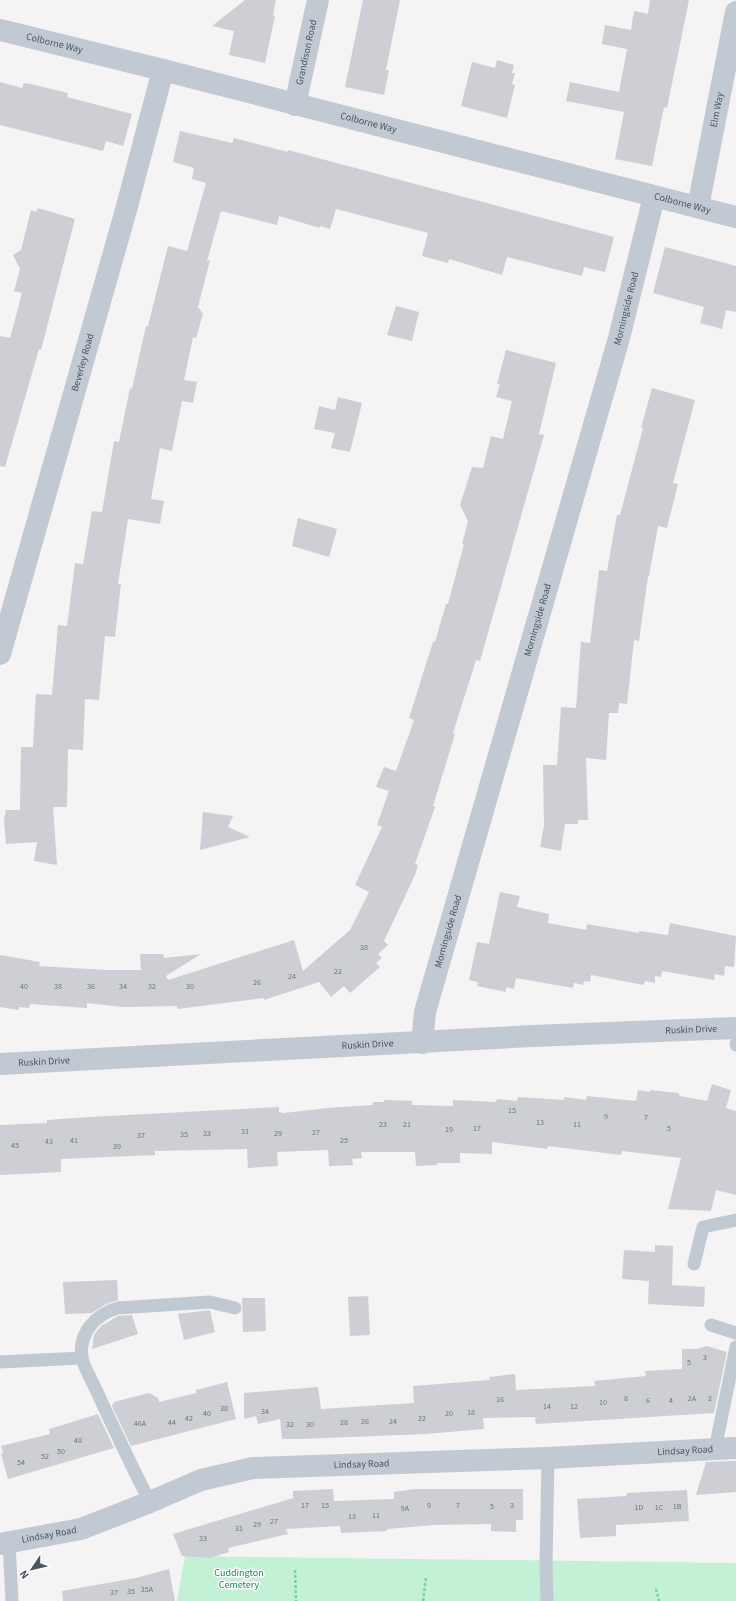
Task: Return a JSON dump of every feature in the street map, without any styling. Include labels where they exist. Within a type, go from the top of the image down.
[{"type":"street","name":"Grandison Road","points":[[295,105],[318,0]]},
{"type":"street","name":"Elm Way","points":[[698,207],[736,12]]},
{"type":"street","name":"Colborne Way","points":[[0,30],[163,70],[736,217]]},
{"type":"street","name":"Beverley Road","points":[[0,654],[122,225],[163,70]]},
{"type":"street","name":"Morningside Road","points":[[422,1043],[424,1012],[619,338],[654,197]]},
{"type":"street","name":"Ruskin Drive","points":[[0,1064],[736,1028]]},
{"type":"street","name":"Lindsay Road","points":[[4,1543],[81,1529],[201,1480],[253,1468],[548,1458],[725,1448]]},
{"type":"lane","points":[[694,1264],[703,1227],[736,1220]]},
{"type":"lane","points":[[150,1502],[123,1448],[82,1358],[84,1338],[89,1325],[108,1311],[118,1308],[210,1302],[235,1308]]},
{"type":"lane","points":[[711,1324],[736,1333]]},
{"type":"lane","points":[[725,1448],[736,1347]]},
{"type":"lane","points":[[0,1362],[82,1358]]},
{"type":"lane","points":[[547,1601],[546,1566],[548,1458]]},
{"type":"lane","points":[[4,1543],[12,1601]]},
{"type":"path","points":[[295,1570],[296,1601]]},
{"type":"path","points":[[423,1601],[426,1577]]},
{"type":"path","points":[[656,1589],[659,1601]]},
{"type":"green space","name":"Cuddington Cemetery","points":[[185,1556],[736,1563],[736,1601],[177,1601]]},
{"type":"building","points":[[245,0],[276,0],[273,15],[275,16],[265,63],[229,55],[234,31],[212,26]]},
{"type":"building","points":[[363,0],[400,0],[386,70],[389,70],[384,95],[345,87]]},
{"type":"building","points":[[650,0],[689,0],[667,108],[664,107],[652,166],[615,159],[624,112],[566,101],[570,82],[619,92],[627,49],[602,44],[605,25],[631,30],[634,11],[648,14]]},
{"type":"building","points":[[497,60],[514,65],[512,73],[515,73],[512,84],[515,85],[507,118],[461,106],[472,62],[495,68]]},
{"type":"building","points":[[0,82],[22,88],[24,83],[68,93],[67,97],[132,114],[123,146],[106,141],[103,151],[0,125]]},
{"type":"building","points":[[180,131],[232,143],[234,138],[288,152],[288,150],[614,237],[605,272],[584,267],[582,276],[507,257],[502,275],[449,259],[448,263],[422,256],[428,233],[336,209],[330,229],[320,226],[320,228],[279,216],[277,225],[221,211],[207,261],[210,260],[198,307],[203,314],[196,338],[193,337],[184,380],[197,382],[193,403],[182,401],[172,451],[160,448],[151,499],[164,501],[160,524],[128,519],[118,584],[121,584],[115,637],[105,636],[99,700],[85,699],[83,750],[68,749],[67,807],[53,807],[57,865],[34,861],[37,842],[6,844],[4,820],[6,810],[20,810],[21,747],[33,747],[36,694],[52,695],[58,625],[67,626],[75,563],[83,564],[92,511],[102,512],[114,441],[119,442],[130,388],[132,389],[146,326],[148,326],[168,246],[187,251],[206,183],[192,179],[194,168],[173,162]]},
{"type":"building","points":[[38,208],[75,219],[41,350],[39,349],[5,467],[0,466],[0,336],[10,338],[22,293],[14,291],[20,269],[13,255],[21,250],[31,210],[36,212]]},
{"type":"building","points":[[665,247],[736,266],[736,312],[726,310],[722,329],[700,323],[704,307],[653,293]]},
{"type":"building","points":[[396,306],[419,312],[412,341],[387,335]]},
{"type":"building","points":[[506,350],[556,363],[539,434],[544,435],[480,661],[476,660],[453,733],[455,734],[433,806],[435,807],[415,864],[418,865],[415,875],[384,941],[388,945],[378,954],[382,958],[376,963],[380,967],[350,993],[344,986],[331,997],[319,982],[264,1000],[264,998],[177,1009],[177,1006],[123,1007],[87,1003],[87,1008],[30,1004],[29,1008],[19,1007],[19,1010],[0,1007],[0,955],[40,962],[39,966],[106,970],[141,970],[140,954],[163,954],[164,958],[201,954],[166,976],[168,980],[294,940],[303,971],[350,930],[369,892],[355,885],[382,827],[377,825],[389,791],[376,787],[384,767],[396,771],[414,720],[409,718],[433,642],[435,642],[446,604],[448,604],[464,544],[462,544],[468,521],[460,505],[472,467],[483,468],[491,436],[503,439],[512,401],[496,397],[500,384],[497,384]]},
{"type":"building","points":[[652,388],[695,400],[673,483],[678,484],[667,528],[658,526],[648,576],[639,641],[634,640],[627,704],[619,703],[618,713],[609,713],[606,760],[586,758],[588,820],[578,820],[578,824],[565,824],[561,851],[540,847],[544,825],[543,765],[557,765],[561,707],[576,708],[581,642],[590,643],[599,570],[607,571],[617,515],[620,515]]},
{"type":"building","points":[[338,397],[362,403],[350,452],[331,448],[335,433],[314,429],[319,406],[335,410]]},
{"type":"building","points":[[298,518],[337,529],[329,557],[292,546]]},
{"type":"building","points":[[203,812],[233,816],[228,827],[250,837],[200,850]]},
{"type":"building","points":[[500,892],[520,896],[517,907],[549,914],[548,923],[586,930],[587,924],[639,933],[639,931],[668,935],[670,923],[736,936],[734,967],[725,966],[724,976],[715,974],[714,980],[662,971],[661,977],[655,976],[655,983],[645,981],[644,985],[591,975],[590,982],[584,981],[583,985],[574,983],[573,988],[516,978],[514,989],[506,987],[506,992],[477,986],[478,982],[469,980],[477,942],[489,944]]},
{"type":"building","points":[[712,1084],[731,1090],[726,1108],[736,1111],[736,1195],[716,1190],[711,1211],[668,1209],[681,1158],[622,1151],[621,1155],[548,1146],[547,1149],[492,1142],[492,1154],[460,1153],[460,1163],[437,1163],[437,1165],[416,1166],[415,1152],[361,1152],[362,1158],[352,1159],[353,1165],[329,1166],[328,1150],[277,1152],[278,1166],[248,1168],[247,1149],[155,1151],[155,1155],[61,1159],[61,1172],[0,1175],[0,1125],[47,1123],[47,1120],[90,1117],[279,1107],[279,1112],[284,1113],[373,1105],[373,1102],[384,1102],[384,1100],[412,1101],[412,1105],[453,1106],[453,1100],[496,1102],[497,1099],[517,1101],[518,1097],[564,1100],[564,1097],[586,1100],[587,1096],[636,1101],[638,1090],[678,1093],[680,1096],[707,1101]]},
{"type":"building","points":[[655,1245],[673,1246],[672,1285],[705,1287],[704,1307],[648,1304],[649,1281],[622,1279],[624,1250],[655,1252]]},
{"type":"building","points":[[117,1280],[118,1300],[106,1304],[92,1313],[65,1314],[63,1282]]},
{"type":"building","points":[[368,1296],[370,1335],[350,1336],[348,1297]]},
{"type":"building","points":[[242,1298],[265,1298],[266,1331],[243,1332]]},
{"type":"building","points":[[210,1310],[215,1332],[184,1340],[178,1314]]},
{"type":"building","points":[[132,1315],[138,1334],[92,1349],[94,1335],[101,1326],[118,1316]]},
{"type":"building","points":[[707,1346],[727,1352],[714,1413],[536,1424],[535,1417],[483,1418],[484,1429],[426,1434],[300,1439],[282,1439],[280,1419],[258,1424],[256,1416],[244,1419],[244,1393],[318,1387],[321,1409],[414,1403],[413,1386],[490,1380],[489,1377],[515,1374],[516,1390],[595,1386],[594,1381],[646,1376],[645,1371],[682,1369],[682,1349],[696,1349]]},
{"type":"building","points":[[227,1382],[236,1419],[131,1446],[112,1406],[114,1402],[149,1393],[158,1398],[159,1402],[196,1393],[196,1390]]},
{"type":"building","points":[[98,1414],[114,1448],[8,1479],[1,1454],[3,1453],[1,1446],[50,1434],[49,1429]]},
{"type":"building","points":[[736,1461],[736,1492],[696,1495],[706,1462]]},
{"type":"building","points":[[333,1489],[334,1501],[394,1499],[394,1492],[415,1489],[523,1489],[523,1520],[516,1520],[516,1532],[491,1531],[491,1524],[434,1525],[387,1529],[387,1531],[341,1533],[340,1526],[286,1529],[288,1534],[228,1548],[229,1552],[210,1558],[182,1556],[173,1534],[293,1498],[293,1491]]},
{"type":"building","points":[[687,1490],[689,1521],[616,1525],[616,1536],[580,1538],[577,1499],[626,1496],[627,1493]]},
{"type":"building","points":[[169,1569],[175,1601],[63,1601],[62,1591],[136,1578]]}]
